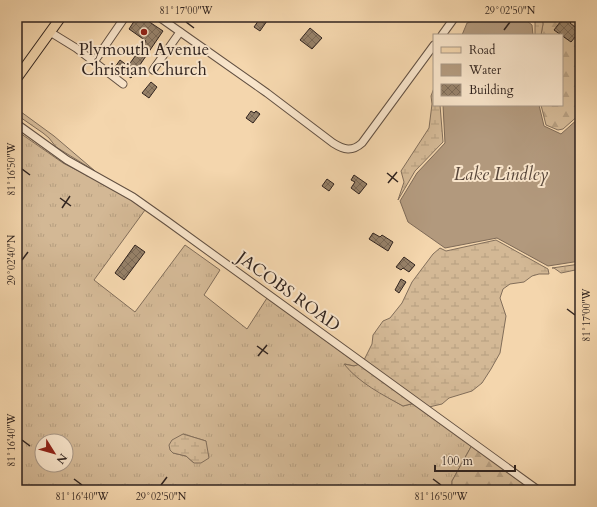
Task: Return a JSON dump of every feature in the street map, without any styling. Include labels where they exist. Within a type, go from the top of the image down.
[{"type":"main road","points":[[17,78],[61,17]]},
{"type":"street","points":[[94,62],[125,17]]},
{"type":"street","points":[[159,17],[267,93],[333,143],[341,148],[350,149],[356,149],[362,143],[433,46]]},
{"type":"street","points":[[443,34],[455,17]]},
{"type":"street","points":[[50,32],[123,84]]},
{"type":"street","points":[[153,70],[180,32]]},
{"type":"street","name":"JACOBS ROAD","points":[[17,124],[67,160],[133,197],[167,220],[538,490]]},
{"type":"green space","points":[[528,17],[542,17],[543,24],[541,34],[535,34],[535,21]]},
{"type":"green space","points":[[542,17],[580,17],[580,114],[563,129],[558,130],[546,125],[541,106],[563,106],[563,34],[541,34],[543,24]]},
{"type":"green space","points":[[433,91],[433,106],[440,106],[443,142],[415,171],[398,200],[404,182],[401,171],[429,128],[432,104],[431,96]]},
{"type":"green space","points":[[17,109],[54,136],[95,171],[56,147],[43,133],[17,115]]},
{"type":"green space","points":[[17,131],[63,163],[130,198],[145,210],[94,280],[135,312],[185,245],[220,270],[204,295],[247,329],[267,298],[359,365],[354,366],[345,364],[365,382],[403,406],[415,403],[472,445],[452,481],[452,490],[17,490]],"holes":[[[183,434],[206,441],[194,463],[186,456],[173,453]]]},
{"type":"green space","points":[[496,240],[548,269],[549,274],[532,276],[524,282],[510,284],[503,289],[500,298],[506,316],[500,353],[491,369],[482,383],[472,391],[449,398],[442,404],[429,407],[364,360],[372,344],[373,335],[383,321],[390,318],[402,303],[412,282],[433,254],[440,248],[446,251]]},
{"type":"green space","points":[[580,264],[580,269],[561,273],[552,268]]},
{"type":"green space","points":[[344,364],[354,366],[360,364],[415,403],[403,406],[395,402],[364,383]]},
{"type":"green space","points":[[183,434],[206,441],[209,458],[201,463],[194,463],[186,456],[173,453],[170,450],[169,445],[172,440]]},
{"type":"green space","points":[[472,445],[534,490],[452,490],[452,481]]},
{"type":"water","points":[[487,17],[522,17],[532,25],[533,34],[462,34],[467,23]]},
{"type":"water","name":"Lake Lindley","points":[[443,106],[539,106],[544,126],[561,134],[580,117],[580,261],[548,266],[497,238],[445,248],[408,222],[400,201],[417,173],[445,143]]},
{"type":"building","points":[[137,17],[142,17],[163,31],[131,78],[115,67],[120,60],[128,66],[146,41],[129,29]]},
{"type":"building","points":[[261,17],[267,21],[260,31],[254,27]]},
{"type":"building","points":[[564,17],[575,17],[570,23],[580,31],[571,42],[563,36],[563,34],[560,34],[554,30]]},
{"type":"building","points":[[310,28],[322,38],[312,49],[300,40]]},
{"type":"building","points":[[151,82],[157,87],[149,98],[142,93]]},
{"type":"building","points":[[251,111],[254,113],[256,111],[260,114],[253,123],[246,118]]},
{"type":"building","points":[[354,175],[367,184],[359,194],[351,188],[355,182],[351,180]]},
{"type":"building","points":[[327,179],[334,184],[329,191],[322,186]]},
{"type":"building","points":[[373,233],[380,237],[382,235],[393,242],[388,251],[369,239]]},
{"type":"building","points":[[135,245],[145,252],[124,280],[115,273]]},
{"type":"building","points":[[404,257],[415,265],[409,272],[403,268],[401,270],[396,267]]},
{"type":"building","points":[[401,279],[406,282],[399,293],[395,290]]},
{"type":"place","name":"Plymouth Avenue Christian Church","points":[[144,32]]}]
